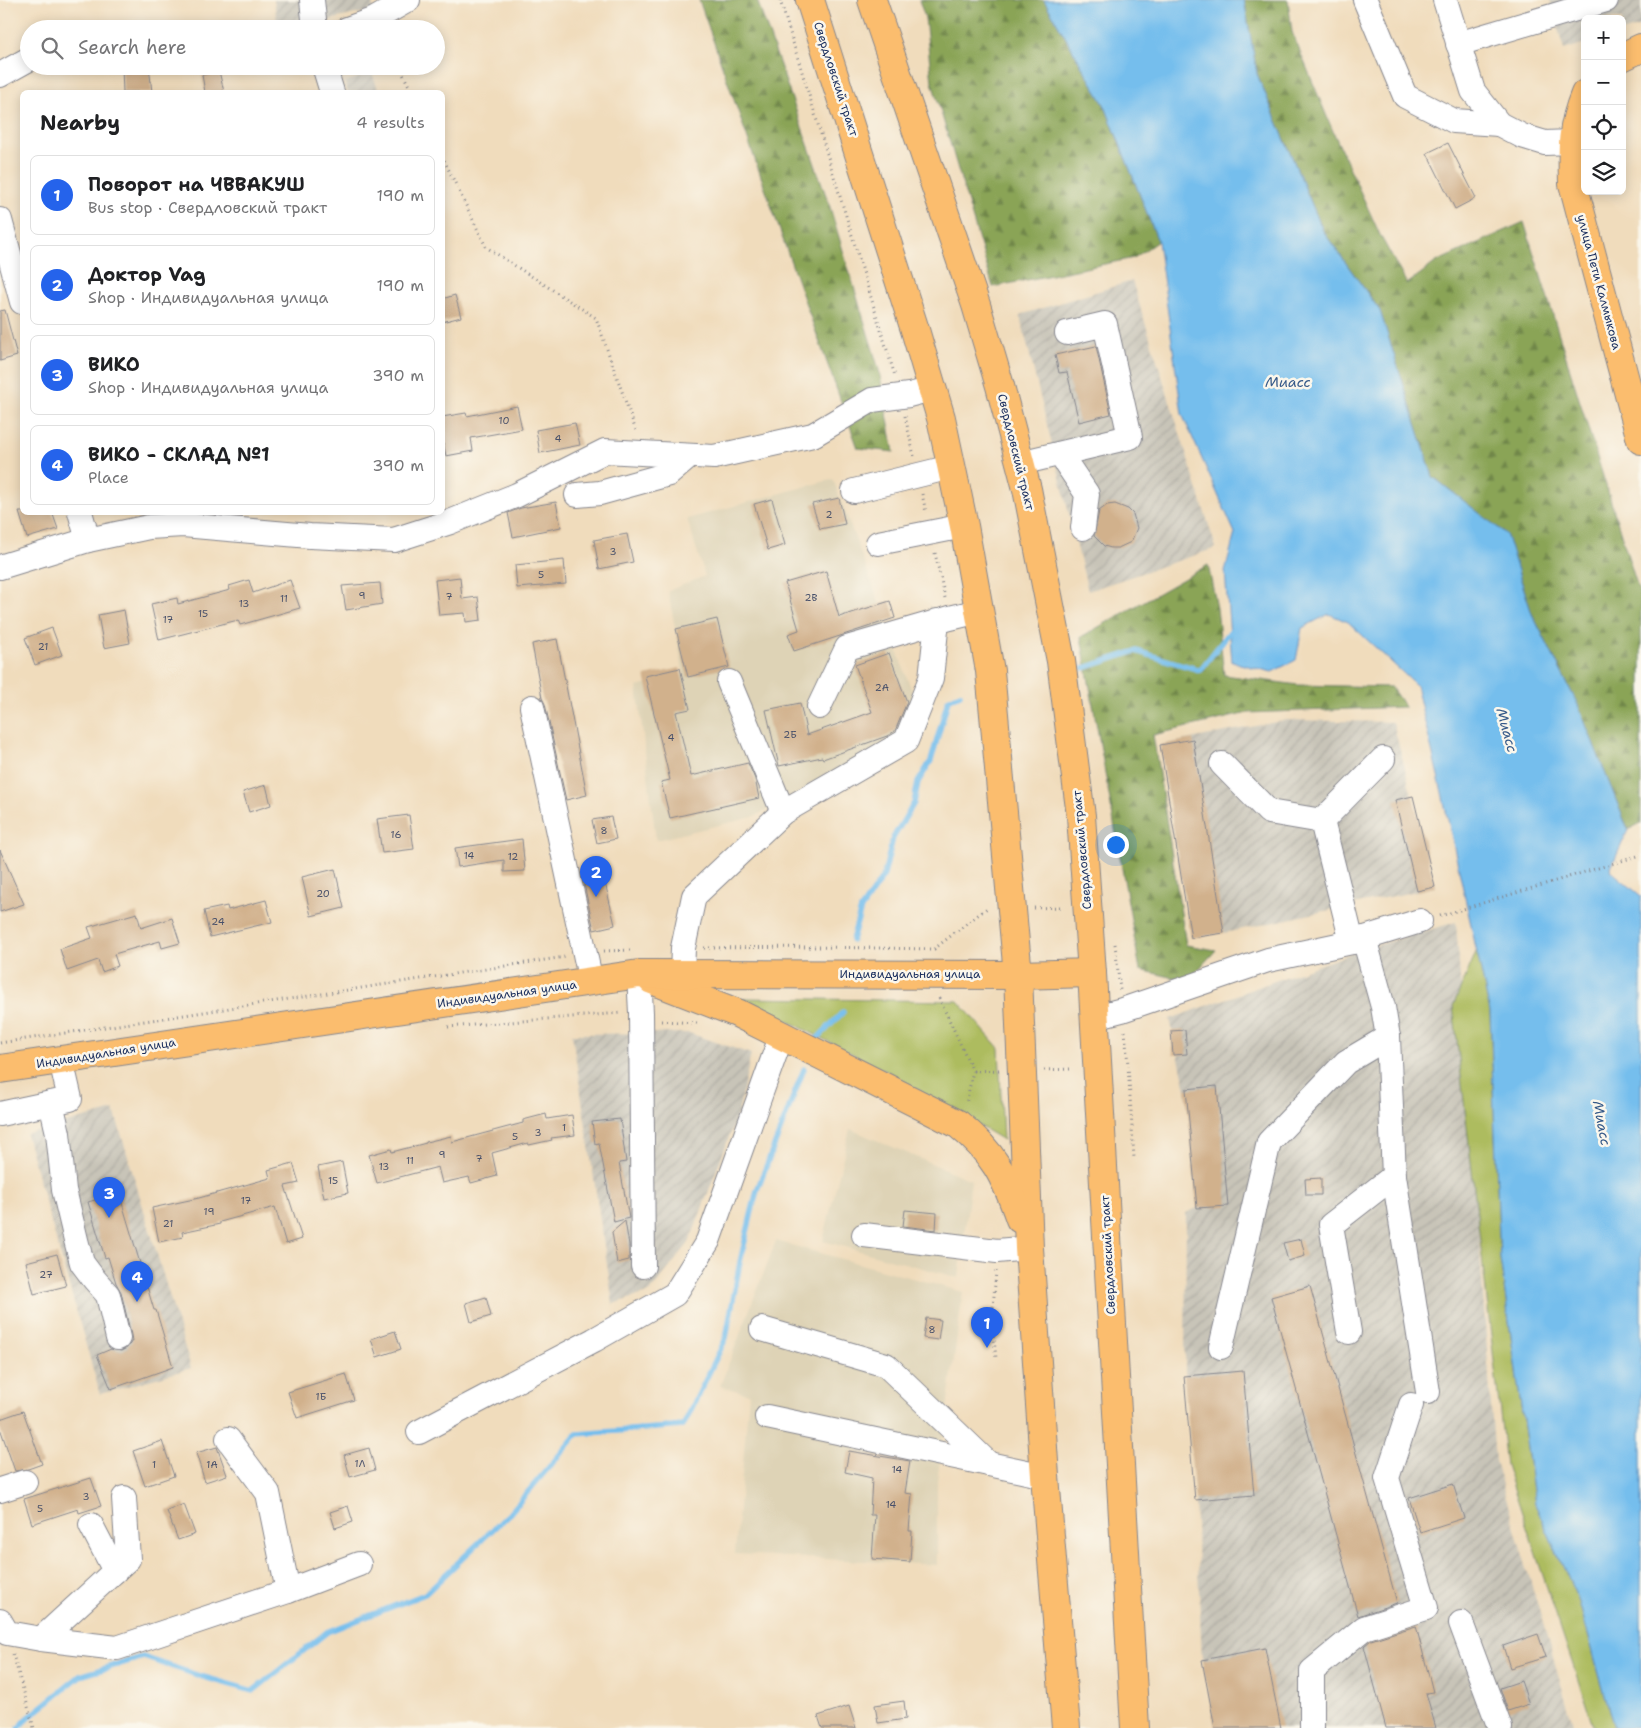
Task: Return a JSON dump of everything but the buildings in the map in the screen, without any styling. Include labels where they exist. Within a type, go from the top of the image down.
[{"type":"main road","name":"Свердловский тракт","points":[[810,0],[916,330],[941,418],[964,526],[990,671],[1018,975],[1029,1248],[1044,1476],[1066,1728]]},
{"type":"main road","name":"Свердловский тракт","points":[[872,0],[976,305],[1027,489],[1061,661],[1080,816],[1092,973],[1135,1728]]},
{"type":"main road","points":[[1626,55],[1641,48]]},
{"type":"main road","name":"улица Пети Калмыкова","points":[[1581,103],[1576,114],[1571,142],[1573,184],[1641,440]]},
{"type":"main road","name":"Индивидуальная улица","points":[[0,1069],[639,974],[1018,975],[1092,973]]},
{"type":"main road","points":[[639,974],[737,1013],[782,1034],[958,1124],[977,1139],[995,1161],[1010,1191],[1029,1248]]},
{"type":"street","points":[[312,0],[315,20]]},
{"type":"street","points":[[370,20],[408,0]]},
{"type":"street","points":[[1365,0],[1405,96],[1454,121],[1499,124]]},
{"type":"street","points":[[1446,0],[1473,92],[1499,124],[1522,136],[1545,143],[1571,142]]},
{"type":"street","points":[[1458,44],[1606,0]]},
{"type":"street","points":[[0,75],[20,64]]},
{"type":"street","points":[[327,75],[331,90]]},
{"type":"street","points":[[0,220],[20,295]]},
{"type":"street","points":[[1020,464],[1130,437],[1105,324],[1067,334]]},
{"type":"street","points":[[0,567],[88,540],[148,527],[183,525],[310,536],[394,540],[450,522],[517,495],[604,451],[714,457],[813,435],[872,400],[932,389]]},
{"type":"street","points":[[1060,454],[1087,494],[1083,528]]},
{"type":"street","points":[[576,495],[600,493],[669,474],[690,456]]},
{"type":"street","points":[[854,491],[952,467]]},
{"type":"street","points":[[81,515],[88,540]]},
{"type":"street","points":[[878,543],[964,526]]},
{"type":"street","points":[[819,707],[847,648],[943,620],[979,612]]},
{"type":"street","points":[[682,974],[683,948],[694,896],[783,812],[906,741],[931,678],[943,620]]},
{"type":"street","points":[[729,682],[783,812]]},
{"type":"street","points":[[532,707],[591,982]]},
{"type":"street","points":[[1322,821],[1383,760]]},
{"type":"street","points":[[1222,764],[1269,812],[1322,821]]},
{"type":"street","points":[[1312,1728],[1312,1671],[1364,1628],[1426,1608],[1387,1478],[1420,1398],[1394,1176],[1388,1037],[1383,1007],[1358,940],[1322,821]]},
{"type":"street","points":[[1095,1017],[1122,1010],[1268,960],[1358,940],[1420,921]]},
{"type":"street","points":[[639,974],[643,1266]]},
{"type":"street","points":[[419,1432],[594,1340],[675,1294],[708,1241],[782,1034]]},
{"type":"street","points":[[1221,1347],[1269,1142],[1346,1062],[1388,1037]]},
{"type":"street","points":[[0,1114],[70,1099],[61,1060]]},
{"type":"street","points":[[51,1103],[58,1133],[64,1190],[82,1263],[108,1295],[118,1338]]},
{"type":"street","points":[[1349,1332],[1331,1224],[1394,1176]]},
{"type":"street","points":[[864,1235],[997,1251],[1029,1248]]},
{"type":"street","points":[[762,1329],[886,1365],[988,1464]]},
{"type":"street","points":[[767,1417],[1044,1476]]},
{"type":"street","points":[[228,1439],[268,1493],[288,1591]]},
{"type":"street","points":[[0,1490],[25,1482]]},
{"type":"street","points":[[41,1639],[128,1559],[124,1498]]},
{"type":"street","points":[[91,1525],[115,1571]]},
{"type":"street","points":[[4,1627],[41,1639],[117,1648],[288,1591],[359,1564]]},
{"type":"street","points":[[1461,1623],[1500,1728]]},
{"type":"path","points":[[780,0],[901,396],[931,533],[943,620]]},
{"type":"path","points":[[404,75],[411,90]]},
{"type":"path","points":[[445,162],[486,247],[596,318],[643,453]]},
{"type":"path","points":[[1445,914],[1641,855]]},
{"type":"path","points":[[1034,908],[1062,906]]},
{"type":"path","points":[[934,949],[987,908]]},
{"type":"path","points":[[939,998],[974,1071],[966,1107]]},
{"type":"path","points":[[438,1028],[631,1012],[641,1013],[657,1021],[700,1023]]},
{"type":"path","points":[[1038,1071],[1070,1069]]},
{"type":"path","points":[[974,1071],[1000,1070]]},
{"type":"path","points":[[4,1627],[34,1728]]},
{"type":"shaded area","points":[[274,0],[371,0],[374,10],[329,20],[277,20]]},
{"type":"shaded area","points":[[1550,0],[1641,0],[1641,26],[1626,31],[1626,15],[1581,15],[1581,44],[1564,50]]},
{"type":"shaded area","points":[[366,75],[373,75],[378,90],[347,90],[345,82]]},
{"type":"shaded area","points":[[1132,281],[1216,548],[1088,591],[1020,315]]},
{"type":"shaded area","points":[[833,479],[921,715],[896,741],[753,817],[656,840],[637,687],[684,675],[668,591],[705,576],[687,519]]},
{"type":"shaded area","points":[[1286,720],[1393,722],[1435,887],[1224,933],[1191,938],[1160,745]]},
{"type":"shaded area","points":[[1456,922],[1495,1461],[1574,1728],[1215,1728],[1202,1660],[1195,1500],[1185,1370],[1186,1213],[1197,1208],[1186,1089],[1170,1019],[1355,952]]},
{"type":"shaded area","points":[[689,1033],[751,1054],[738,1113],[689,1243],[650,1292],[613,1304],[572,1034]]},
{"type":"shaded area","points":[[114,1110],[191,1368],[100,1394],[26,1134]]},
{"type":"shaded area","points":[[850,1129],[971,1180],[959,1278],[823,1241]]},
{"type":"shaded area","points":[[776,1241],[963,1292],[937,1482],[937,1565],[735,1554],[749,1394],[720,1386]]},
{"type":"green space","points":[[699,0],[757,0],[829,204],[879,370],[894,452],[858,448]]},
{"type":"green space","points":[[919,0],[1044,0],[1105,106],[1158,241],[1134,258],[993,287],[932,82],[925,18]]},
{"type":"green space","points":[[1244,0],[1288,0],[1292,32],[1332,129],[1380,235],[1407,284],[1436,262],[1524,222],[1641,598],[1641,823],[1628,830],[1569,687],[1532,614],[1506,534],[1433,477],[1380,311],[1323,231],[1257,74]]},
{"type":"green space","points":[[1208,565],[1217,608],[1224,675],[1298,685],[1391,687],[1405,707],[1248,713],[1153,735],[1186,945],[1216,950],[1188,981],[1140,970],[1081,637]]},
{"type":"green space","points":[[1477,950],[1490,1012],[1500,1259],[1535,1504],[1579,1602],[1614,1728],[1594,1728],[1506,1465],[1453,1006]]},
{"type":"green space","points":[[743,998],[958,1001],[999,1048],[1003,1140],[888,1072]]},
{"type":"water","name":"Миасс","points":[[1044,0],[1244,0],[1257,74],[1323,231],[1380,311],[1433,477],[1506,534],[1532,614],[1578,705],[1628,830],[1610,870],[1641,896],[1641,1728],[1614,1728],[1579,1602],[1535,1504],[1500,1259],[1490,1012],[1441,788],[1416,685],[1348,622],[1329,614],[1302,628],[1296,660],[1272,672],[1232,662],[1225,571],[1235,533],[1182,414],[1158,241],[1105,106]]},
{"type":"waterway","points":[[1084,668],[1136,651],[1200,670],[1233,628]]},
{"type":"waterway","points":[[852,940],[861,909],[884,875],[893,838],[914,803],[918,782],[931,761],[948,700],[960,694]]},
{"type":"waterway","points":[[815,1041],[843,1012]]},
{"type":"waterway","points":[[19,1728],[27,1719],[80,1676],[143,1657],[253,1691],[327,1632],[425,1594],[510,1513],[577,1434],[683,1426],[726,1338],[740,1262],[757,1190],[804,1069]]},
{"type":"place","name":"Доктор Vag","points":[[596,897]]},
{"type":"place","name":"ВИКО","points":[[109,1218]]},
{"type":"place","name":"ВИКО - СКЛАД №1","points":[[137,1302]]},
{"type":"place","name":"Поворот на ЧВВАКУШ","points":[[987,1348]]}]
